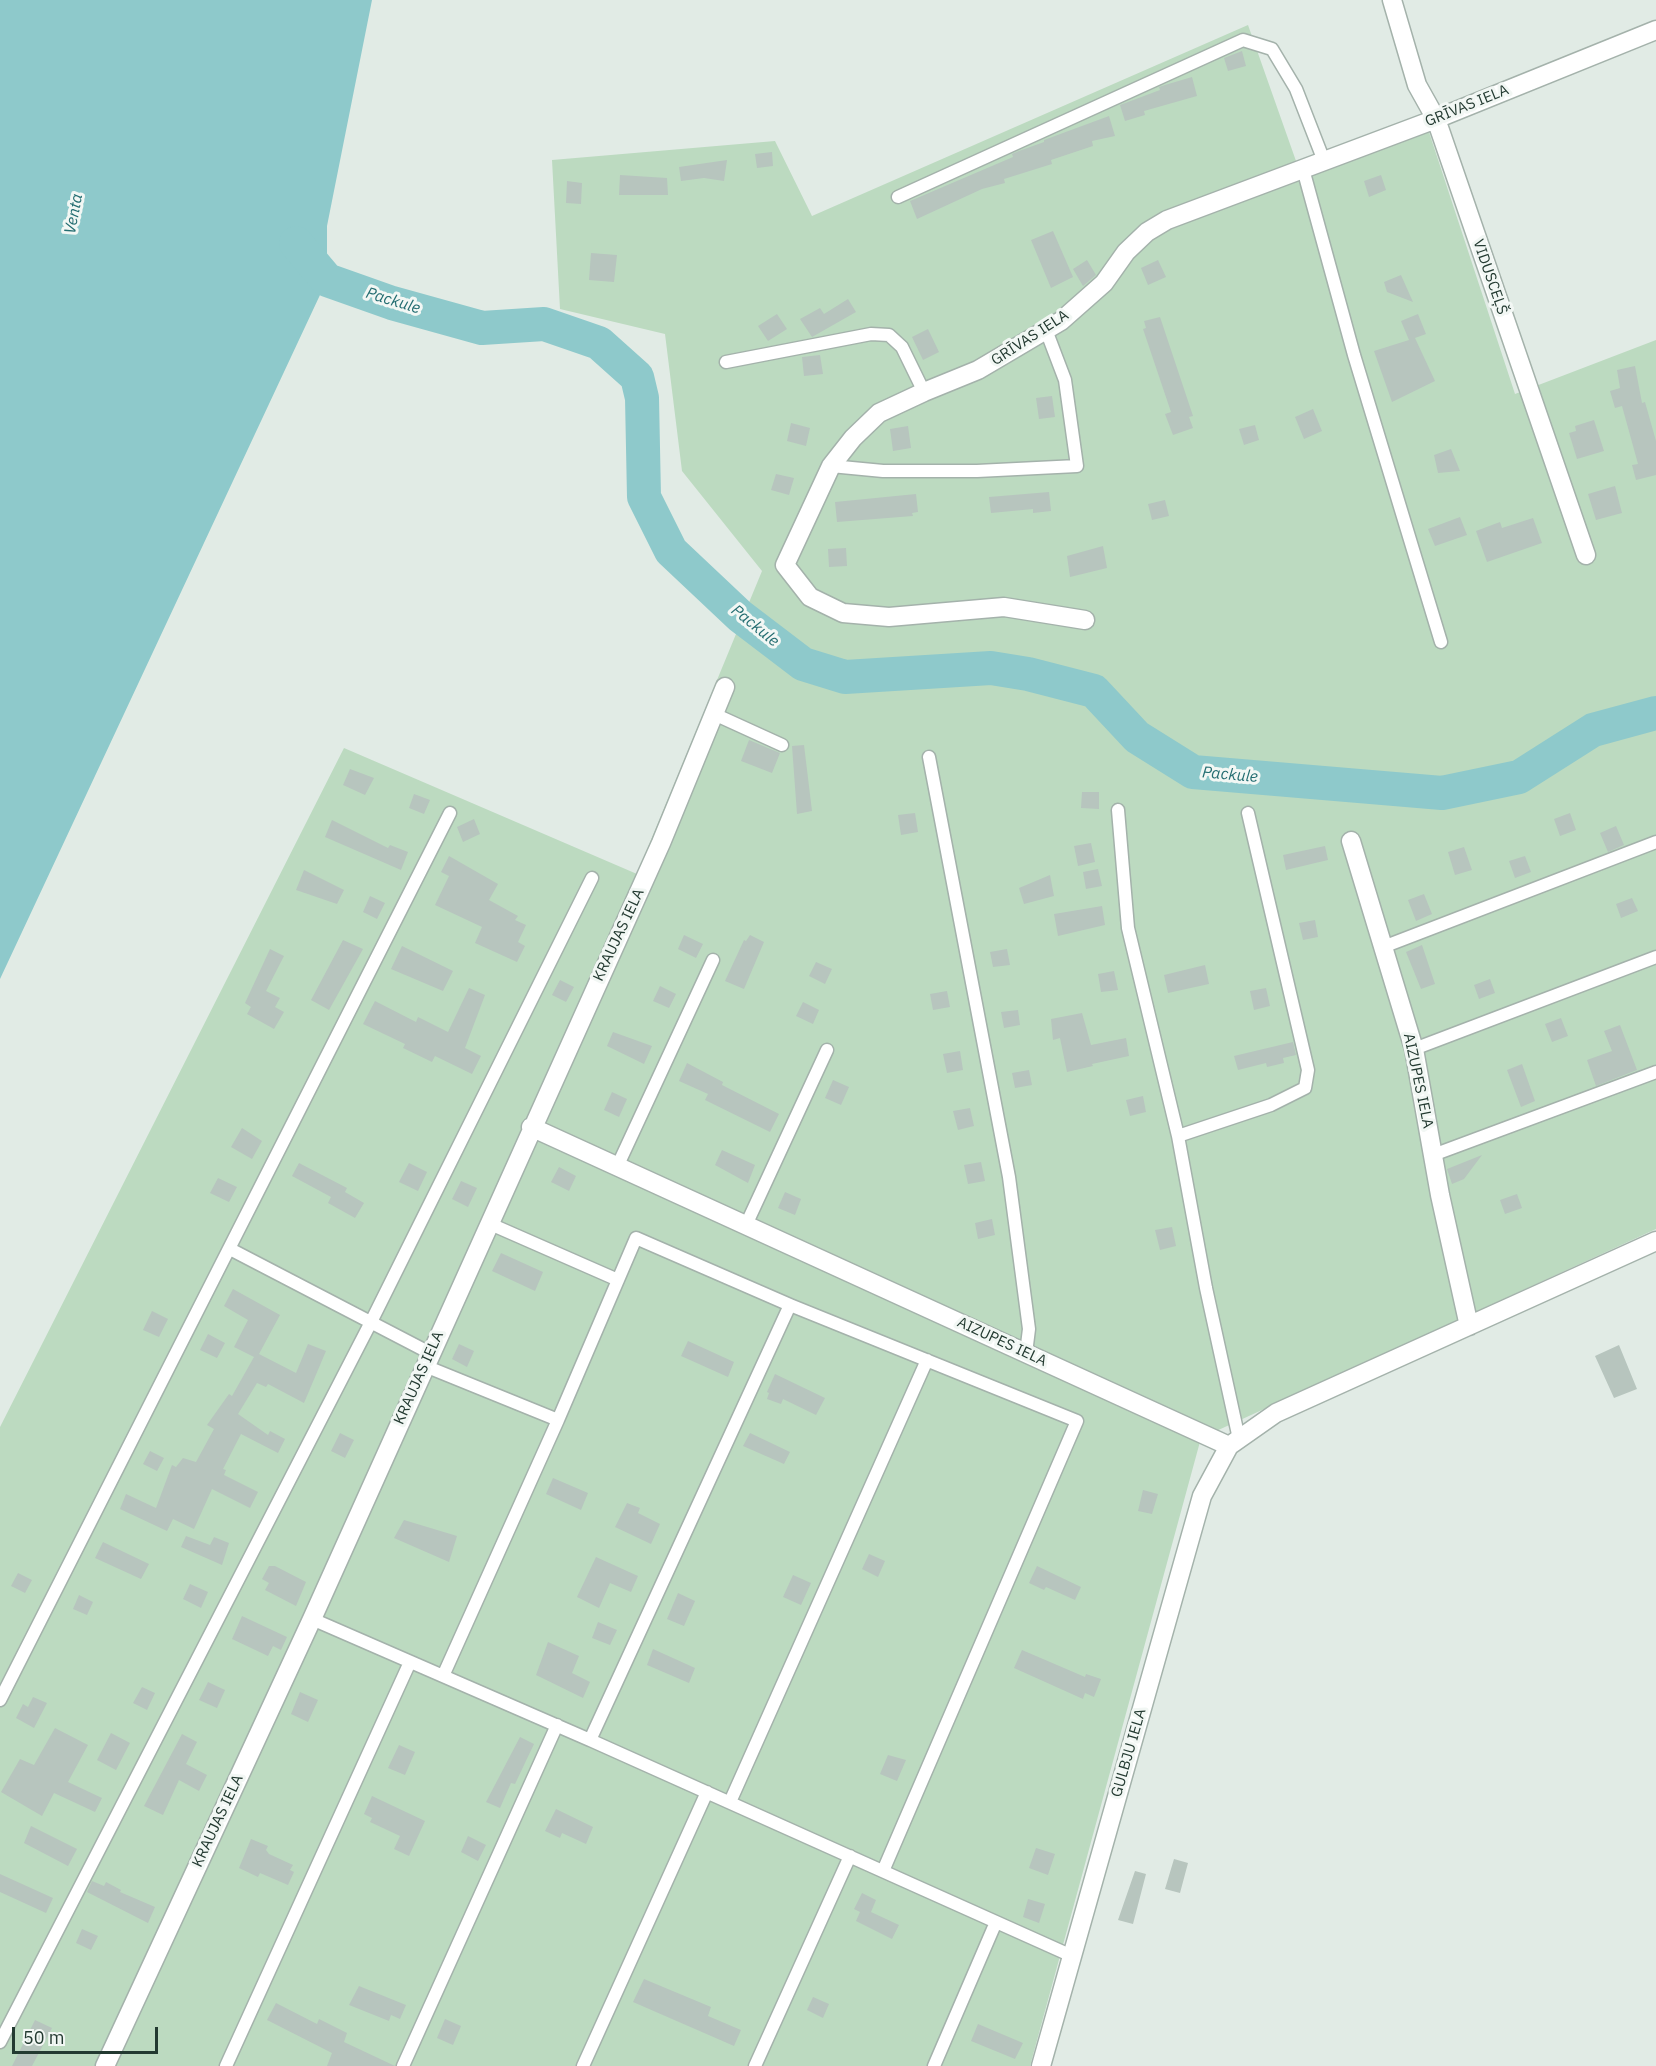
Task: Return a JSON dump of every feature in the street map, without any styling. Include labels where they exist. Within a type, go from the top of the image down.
[{"type":"street","name":"VIDUSCEĻŠ","points":[[1392,0],[1417,85],[1436,119],[1586,555]]},
{"type":"street","name":"GRĪVAS IELA","points":[[1085,620],[1004,607],[890,617],[843,613],[810,597],[785,565],[831,466],[853,438],[879,413],[978,370],[1061,321],[1104,283],[1126,252],[1148,232],[1167,220],[1436,119],[1656,30]]},
{"type":"street","name":"KRAUJAS IELA","points":[[105,2066],[312,1619],[531,1127],[661,843],[725,687]]},
{"type":"street","name":"AIZUPES IELA","points":[[1351,841],[1414,1049],[1433,1155],[1469,1326]]},
{"type":"street","name":"AIZUPES IELA","points":[[531,1127],[1026,1353],[1234,1442]]},
{"type":"street","points":[[1234,1442],[1276,1413],[1656,1241]]},
{"type":"street","name":"GULBJU IELA","points":[[1041,2066],[1202,1496],[1234,1442]]},
{"type":"lane","points":[[898,197],[1243,40],[1272,49],[1296,89],[1324,161]]},
{"type":"lane","points":[[1303,169],[1354,355],[1441,642]]},
{"type":"lane","points":[[831,466],[884,471],[1077,466],[1065,380],[1046,330]]},
{"type":"lane","points":[[726,362],[871,334],[888,335],[902,347],[924,392]]},
{"type":"lane","points":[[714,714],[782,745]]},
{"type":"lane","points":[[929,757],[1009,1177],[1029,1329],[1026,1353]]},
{"type":"lane","points":[[1118,810],[1128,928],[1178,1136],[1234,1442]]},
{"type":"lane","points":[[0,1700],[450,813]]},
{"type":"lane","points":[[1178,1136],[1271,1105],[1305,1088],[1308,1070],[1248,813]]},
{"type":"lane","points":[[1383,947],[1656,842]]},
{"type":"lane","points":[[0,2042],[371,1322],[592,879]]},
{"type":"lane","points":[[1414,1049],[1656,957]]},
{"type":"lane","points":[[617,1167],[713,960]]},
{"type":"lane","points":[[746,1226],[827,1050]]},
{"type":"lane","points":[[1433,1155],[1656,1072]]},
{"type":"lane","points":[[488,1223],[618,1280]]},
{"type":"lane","points":[[443,1676],[558,1420],[636,1238],[790,1305],[1077,1421],[883,1871]]},
{"type":"lane","points":[[230,1249],[371,1322],[427,1359],[558,1420]]},
{"type":"lane","points":[[590,1740],[790,1305]]},
{"type":"lane","points":[[730,1802],[927,1360]]},
{"type":"lane","points":[[312,1619],[557,1725],[1072,1956]]},
{"type":"lane","points":[[226,2066],[410,1662]]},
{"type":"lane","points":[[403,2066],[557,1725]]},
{"type":"lane","points":[[583,2066],[707,1792]]},
{"type":"lane","points":[[755,2066],[850,1856]]},
{"type":"lane","points":[[934,2066],[996,1922]]},
{"type":"green space","points":[[1248,25],[1302,178],[1427,126],[1515,394],[1656,340],[1656,1229],[1201,1438],[1030,2066],[0,2066],[0,1427],[344,748],[637,874],[762,571],[682,471],[665,334],[560,309],[552,160],[775,141],[812,216]]},
{"type":"water","name":"Venta","points":[[0,0],[372,0],[327,226],[327,280],[0,979]]},
{"type":"building","points":[[1242,51],[1246,66],[1228,71],[1224,58]]},
{"type":"building","points":[[1192,77],[1197,96],[1144,111],[1145,115],[1125,121],[1120,105],[1160,90],[1159,87]]},
{"type":"building","points":[[1109,116],[1115,136],[1092,141],[1093,146],[1051,160],[1052,164],[1004,179],[1005,183],[982,189],[917,219],[910,201],[1013,157],[1012,154],[1044,142],[1044,140]]},
{"type":"building","points":[[772,152],[773,166],[757,168],[755,154]]},
{"type":"building","points":[[727,160],[724,181],[704,178],[681,181],[679,167]]},
{"type":"building","points":[[620,175],[667,178],[668,195],[619,195]]},
{"type":"building","points":[[1381,175],[1386,190],[1369,197],[1364,181]]},
{"type":"building","points":[[567,181],[582,183],[581,204],[566,203]]},
{"type":"building","points":[[1053,231],[1073,277],[1051,288],[1031,240]]},
{"type":"building","points":[[591,253],[617,255],[614,282],[589,280]]},
{"type":"building","points":[[1087,260],[1096,275],[1083,286],[1073,269]]},
{"type":"building","points":[[1158,260],[1166,277],[1148,285],[1141,268]]},
{"type":"building","points":[[1401,275],[1413,302],[1387,292],[1384,282]]},
{"type":"building","points":[[848,299],[856,312],[812,337],[800,319],[820,308],[824,314]]},
{"type":"building","points":[[777,314],[787,329],[768,341],[758,326]]},
{"type":"building","points":[[1418,314],[1426,334],[1415,338],[1435,381],[1392,402],[1374,351],[1409,340],[1401,321]]},
{"type":"building","points":[[1160,317],[1193,416],[1189,417],[1193,428],[1173,435],[1165,414],[1171,412],[1143,329],[1146,328],[1144,321]]},
{"type":"building","points":[[928,329],[939,352],[923,360],[912,337]]},
{"type":"building","points":[[820,355],[823,374],[804,376],[802,357]]},
{"type":"building","points":[[1635,366],[1642,403],[1645,402],[1656,441],[1656,475],[1636,480],[1632,465],[1638,464],[1622,406],[1615,408],[1610,391],[1620,388],[1617,370]]},
{"type":"building","points":[[1052,396],[1055,417],[1039,419],[1036,398]]},
{"type":"building","points":[[1313,409],[1322,431],[1304,439],[1295,417]]},
{"type":"building","points":[[1594,420],[1604,451],[1577,459],[1569,433],[1576,431],[1575,426]]},
{"type":"building","points":[[791,423],[810,428],[806,446],[787,441]]},
{"type":"building","points":[[1255,425],[1259,440],[1244,445],[1239,429]]},
{"type":"building","points":[[908,426],[911,448],[893,451],[890,429]]},
{"type":"building","points":[[1451,449],[1460,471],[1438,473],[1434,455]]},
{"type":"building","points":[[776,474],[794,478],[789,495],[771,490]]},
{"type":"building","points":[[1615,486],[1622,513],[1596,520],[1588,494]]},
{"type":"building","points":[[1049,492],[1051,511],[1033,513],[1033,509],[991,513],[989,497]]},
{"type":"building","points":[[916,494],[918,512],[912,513],[913,516],[837,522],[835,502]]},
{"type":"building","points":[[1165,500],[1169,516],[1152,520],[1148,504]]},
{"type":"building","points":[[1460,517],[1467,535],[1435,546],[1428,529]]},
{"type":"building","points":[[1533,518],[1542,543],[1487,562],[1476,531],[1500,522],[1502,528]]},
{"type":"building","points":[[1103,546],[1107,568],[1070,577],[1067,556]]},
{"type":"building","points":[[846,548],[847,566],[829,567],[828,549]]},
{"type":"building","points":[[749,740],[780,753],[772,773],[741,761]]},
{"type":"building","points":[[804,745],[812,811],[797,814],[792,746]]},
{"type":"building","points":[[350,769],[374,778],[365,795],[343,785]]},
{"type":"building","points":[[1082,792],[1099,792],[1099,809],[1081,808]]},
{"type":"building","points":[[414,794],[430,800],[424,814],[409,808]]},
{"type":"building","points":[[915,813],[918,832],[901,835],[898,815]]},
{"type":"building","points":[[1570,813],[1576,830],[1560,836],[1554,819]]},
{"type":"building","points":[[474,819],[480,834],[463,842],[457,827]]},
{"type":"building","points":[[332,820],[388,848],[390,845],[408,852],[401,870],[325,837]]},
{"type":"building","points":[[1616,826],[1624,845],[1608,852],[1600,833]]},
{"type":"building","points":[[1091,843],[1095,862],[1078,866],[1074,846]]},
{"type":"building","points":[[1325,846],[1328,860],[1286,870],[1283,855]]},
{"type":"building","points":[[1464,847],[1472,870],[1455,875],[1448,852]]},
{"type":"building","points":[[449,856],[498,884],[489,900],[518,916],[515,920],[526,925],[518,942],[525,946],[517,962],[475,943],[482,927],[435,905],[449,876],[441,872]]},
{"type":"building","points":[[1525,856],[1531,872],[1515,878],[1509,861]]},
{"type":"building","points":[[1098,869],[1102,886],[1086,889],[1083,872]]},
{"type":"building","points":[[304,870],[344,890],[337,904],[296,890]]},
{"type":"building","points":[[1050,875],[1054,896],[1024,904],[1019,888]]},
{"type":"building","points":[[1424,894],[1432,914],[1416,921],[1408,900]]},
{"type":"building","points":[[370,896],[385,903],[377,919],[363,912]]},
{"type":"building","points":[[1632,898],[1638,911],[1621,918],[1616,904]]},
{"type":"building","points":[[1102,906],[1105,925],[1058,936],[1054,914]]},
{"type":"building","points":[[1315,920],[1318,937],[1303,940],[1299,923]]},
{"type":"building","points":[[684,935],[703,944],[696,958],[678,949]]},
{"type":"building","points":[[750,935],[764,942],[744,989],[725,981],[744,940],[746,941]]},
{"type":"building","points":[[343,940],[363,949],[329,1010],[311,1000]]},
{"type":"building","points":[[1422,945],[1435,984],[1421,989],[1406,952]]},
{"type":"building","points":[[402,946],[453,971],[443,991],[391,969]]},
{"type":"building","points":[[270,949],[284,956],[266,991],[280,998],[275,1007],[284,1012],[274,1029],[247,1014],[251,1007],[245,1003]]},
{"type":"building","points":[[1007,949],[1010,965],[993,967],[990,952]]},
{"type":"building","points":[[816,962],[832,969],[825,984],[809,976]]},
{"type":"building","points":[[1205,965],[1209,984],[1168,993],[1164,975]]},
{"type":"building","points":[[1114,971],[1118,990],[1101,992],[1098,974]]},
{"type":"building","points":[[1490,979],[1495,993],[1479,999],[1474,985]]},
{"type":"building","points":[[560,980],[574,987],[566,1002],[552,995]]},
{"type":"building","points":[[660,986],[676,994],[669,1008],[653,1001]]},
{"type":"building","points":[[469,988],[485,995],[465,1048],[481,1056],[472,1074],[435,1056],[432,1062],[403,1048],[405,1044],[363,1024],[375,1001],[416,1022],[418,1017],[448,1032]]},
{"type":"building","points":[[1266,988],[1270,1006],[1254,1010],[1250,991]]},
{"type":"building","points":[[947,991],[950,1007],[933,1010],[930,994]]},
{"type":"building","points":[[803,1002],[819,1010],[813,1024],[796,1016]]},
{"type":"building","points":[[1018,1010],[1020,1025],[1004,1028],[1001,1012]]},
{"type":"building","points":[[1082,1013],[1091,1045],[1126,1038],[1129,1056],[1067,1072],[1060,1038],[1053,1040],[1051,1019]]},
{"type":"building","points":[[1561,1018],[1568,1036],[1552,1042],[1545,1024]]},
{"type":"building","points":[[1620,1025],[1637,1070],[1596,1086],[1587,1060],[1612,1051],[1604,1031]]},
{"type":"building","points":[[613,1032],[652,1046],[644,1064],[607,1046]]},
{"type":"building","points":[[1293,1042],[1296,1055],[1283,1058],[1284,1063],[1267,1067],[1266,1063],[1238,1070],[1234,1056]]},
{"type":"building","points":[[960,1051],[963,1070],[947,1073],[943,1054]]},
{"type":"building","points":[[687,1063],[723,1082],[722,1085],[779,1114],[770,1132],[705,1100],[708,1094],[679,1081]]},
{"type":"building","points":[[1522,1064],[1535,1101],[1521,1107],[1507,1070]]},
{"type":"building","points":[[1029,1070],[1032,1085],[1015,1088],[1012,1073]]},
{"type":"building","points":[[833,1080],[849,1087],[841,1105],[825,1098]]},
{"type":"building","points":[[612,1092],[627,1099],[619,1117],[604,1110]]},
{"type":"building","points":[[1143,1096],[1146,1112],[1130,1116],[1126,1100]]},
{"type":"building","points":[[970,1108],[974,1126],[958,1130],[953,1111]]},
{"type":"building","points":[[242,1128],[262,1141],[252,1159],[231,1147]]},
{"type":"building","points":[[722,1150],[755,1165],[748,1183],[715,1165]]},
{"type":"building","points":[[1482,1155],[1464,1179],[1452,1184],[1447,1169]]},
{"type":"building","points":[[981,1162],[985,1181],[968,1184],[964,1165]]},
{"type":"building","points":[[299,1163],[347,1188],[345,1192],[364,1203],[355,1218],[328,1203],[331,1197],[292,1176]]},
{"type":"building","points":[[409,1163],[427,1172],[418,1191],[399,1182]]},
{"type":"building","points":[[559,1167],[576,1176],[569,1191],[551,1182]]},
{"type":"building","points":[[218,1178],[237,1187],[229,1202],[210,1193]]},
{"type":"building","points":[[461,1181],[477,1188],[468,1207],[452,1199]]},
{"type":"building","points":[[785,1192],[801,1199],[795,1215],[778,1208]]},
{"type":"building","points":[[1517,1194],[1522,1208],[1505,1214],[1500,1200]]},
{"type":"building","points":[[992,1219],[995,1235],[978,1239],[975,1223]]},
{"type":"building","points":[[1172,1227],[1176,1246],[1160,1250],[1155,1230]]},
{"type":"building","points":[[501,1253],[543,1272],[535,1291],[492,1271]]},
{"type":"building","points":[[233,1289],[280,1315],[259,1354],[296,1373],[308,1344],[326,1351],[304,1403],[268,1384],[266,1387],[257,1383],[238,1414],[268,1435],[270,1431],[285,1439],[278,1453],[241,1434],[223,1469],[226,1470],[224,1475],[258,1492],[250,1508],[212,1489],[194,1529],[173,1519],[167,1531],[120,1509],[126,1494],[156,1508],[172,1465],[176,1467],[183,1458],[196,1462],[214,1429],[207,1425],[229,1394],[232,1396],[254,1357],[234,1347],[248,1320],[224,1306]]},
{"type":"building","points":[[152,1311],[168,1319],[159,1337],[143,1330]]},
{"type":"building","points":[[208,1334],[225,1343],[217,1358],[200,1350]]},
{"type":"building","points":[[688,1341],[734,1362],[728,1377],[681,1356]]},
{"type":"building","points":[[459,1344],[474,1351],[467,1367],[452,1359]]},
{"type":"building","points":[[1619,1345],[1637,1389],[1614,1398],[1595,1356]]},
{"type":"building","points":[[775,1374],[825,1398],[816,1415],[783,1399],[781,1404],[767,1399],[769,1393],[767,1392]]},
{"type":"building","points":[[340,1433],[354,1440],[345,1458],[331,1451]]},
{"type":"building","points":[[750,1433],[790,1452],[784,1464],[743,1446]]},
{"type":"building","points":[[150,1451],[164,1458],[157,1471],[143,1464]]},
{"type":"building","points":[[553,1478],[588,1493],[581,1510],[546,1494]]},
{"type":"building","points":[[1143,1490],[1158,1494],[1152,1514],[1138,1511]]},
{"type":"building","points":[[627,1503],[640,1508],[638,1513],[660,1524],[651,1544],[615,1527]]},
{"type":"building","points":[[404,1520],[457,1536],[449,1562],[394,1538]]},
{"type":"building","points":[[186,1536],[210,1545],[214,1537],[229,1543],[222,1565],[181,1547]]},
{"type":"building","points":[[103,1542],[149,1564],[141,1579],[95,1558]]},
{"type":"building","points":[[869,1554],[885,1561],[878,1577],[862,1569]]},
{"type":"building","points":[[596,1557],[638,1576],[631,1592],[610,1583],[599,1608],[577,1597]]},
{"type":"building","points":[[269,1566],[275,1566],[306,1582],[296,1606],[265,1590],[269,1583],[262,1579]]},
{"type":"building","points":[[1037,1566],[1081,1587],[1075,1600],[1046,1587],[1044,1590],[1029,1583]]},
{"type":"building","points":[[18,1573],[32,1580],[25,1593],[11,1586]]},
{"type":"building","points":[[793,1575],[811,1583],[801,1605],[783,1597]]},
{"type":"building","points":[[190,1584],[208,1592],[201,1608],[183,1599]]},
{"type":"building","points":[[678,1593],[695,1601],[684,1626],[667,1619]]},
{"type":"building","points":[[79,1595],[93,1602],[87,1615],[73,1609]]},
{"type":"building","points":[[242,1616],[287,1637],[281,1650],[273,1646],[268,1656],[232,1639]]},
{"type":"building","points":[[598,1622],[617,1630],[610,1645],[592,1638]]},
{"type":"building","points":[[548,1642],[579,1656],[572,1673],[590,1682],[583,1698],[536,1675]]},
{"type":"building","points":[[653,1649],[695,1668],[689,1683],[647,1665]]},
{"type":"building","points":[[1022,1650],[1085,1677],[1086,1674],[1101,1679],[1094,1697],[1085,1693],[1083,1699],[1014,1668]]},
{"type":"building","points":[[208,1682],[225,1690],[217,1708],[199,1700]]},
{"type":"building","points":[[142,1687],[155,1693],[147,1710],[133,1703]]},
{"type":"building","points":[[300,1692],[318,1700],[308,1722],[291,1714]]},
{"type":"building","points":[[33,1697],[47,1703],[34,1728],[16,1718],[23,1704],[28,1707]]},
{"type":"building","points":[[55,1728],[88,1745],[68,1782],[102,1798],[95,1812],[54,1793],[42,1816],[1,1792],[20,1759],[34,1765]]},
{"type":"building","points":[[111,1733],[130,1743],[116,1770],[97,1760]]},
{"type":"building","points":[[182,1734],[197,1742],[186,1764],[207,1775],[199,1791],[179,1780],[163,1815],[144,1806]]},
{"type":"building","points":[[520,1737],[534,1744],[515,1784],[511,1783],[500,1808],[486,1802]]},
{"type":"building","points":[[399,1745],[415,1752],[405,1775],[388,1768]]},
{"type":"building","points":[[888,1755],[906,1760],[897,1781],[880,1774]]},
{"type":"building","points":[[372,1796],[425,1821],[409,1856],[394,1849],[400,1836],[370,1822],[372,1818],[364,1814]]},
{"type":"building","points":[[556,1809],[593,1827],[586,1844],[562,1833],[560,1838],[545,1831]]},
{"type":"building","points":[[31,1826],[77,1849],[68,1866],[24,1843]]},
{"type":"building","points":[[468,1836],[486,1845],[478,1861],[461,1852]]},
{"type":"building","points":[[251,1839],[268,1846],[266,1850],[269,1854],[293,1865],[290,1870],[294,1872],[288,1885],[260,1873],[258,1877],[239,1868]]},
{"type":"building","points":[[1036,1848],[1055,1854],[1048,1875],[1029,1868]]},
{"type":"building","points":[[1174,1859],[1188,1863],[1180,1893],[1165,1889]]},
{"type":"building","points":[[1135,1871],[1146,1874],[1133,1924],[1118,1920]]},
{"type":"building","points":[[0,1874],[53,1898],[46,1913],[0,1892]]},
{"type":"building","points":[[92,1881],[104,1886],[106,1882],[121,1890],[120,1892],[155,1907],[148,1923],[87,1892]]},
{"type":"building","points":[[862,1893],[876,1900],[871,1912],[899,1925],[892,1939],[856,1921],[860,1912],[854,1909]]},
{"type":"building","points":[[1028,1899],[1045,1904],[1039,1923],[1023,1917]]},
{"type":"building","points":[[82,1929],[98,1936],[91,1950],[76,1943]]},
{"type":"building","points":[[644,1979],[711,2007],[708,2016],[741,2030],[734,2046],[633,2002]]},
{"type":"building","points":[[359,1986],[406,2005],[400,2019],[391,2015],[389,2021],[349,2005]]},
{"type":"building","points":[[813,1997],[829,2004],[823,2018],[807,2010]]},
{"type":"building","points":[[276,2003],[317,2024],[319,2019],[347,2033],[344,2042],[395,2066],[327,2066],[332,2053],[267,2020]]},
{"type":"building","points":[[445,2019],[461,2026],[453,2045],[437,2038]]},
{"type":"building","points":[[35,2020],[52,2028],[32,2066],[12,2066]]},
{"type":"building","points":[[978,2024],[1023,2043],[1015,2059],[971,2041]]},
{"type":"waterway","name":"Packule","points":[[296,243],[327,280],[392,303],[482,328],[544,324],[599,343],[637,377],[642,398],[644,497],[671,551],[740,616],[803,664],[845,677],[991,668],[1028,674],[1094,691],[1137,737],[1193,772],[1442,793],[1519,777],[1593,730],[1656,713]]}]
